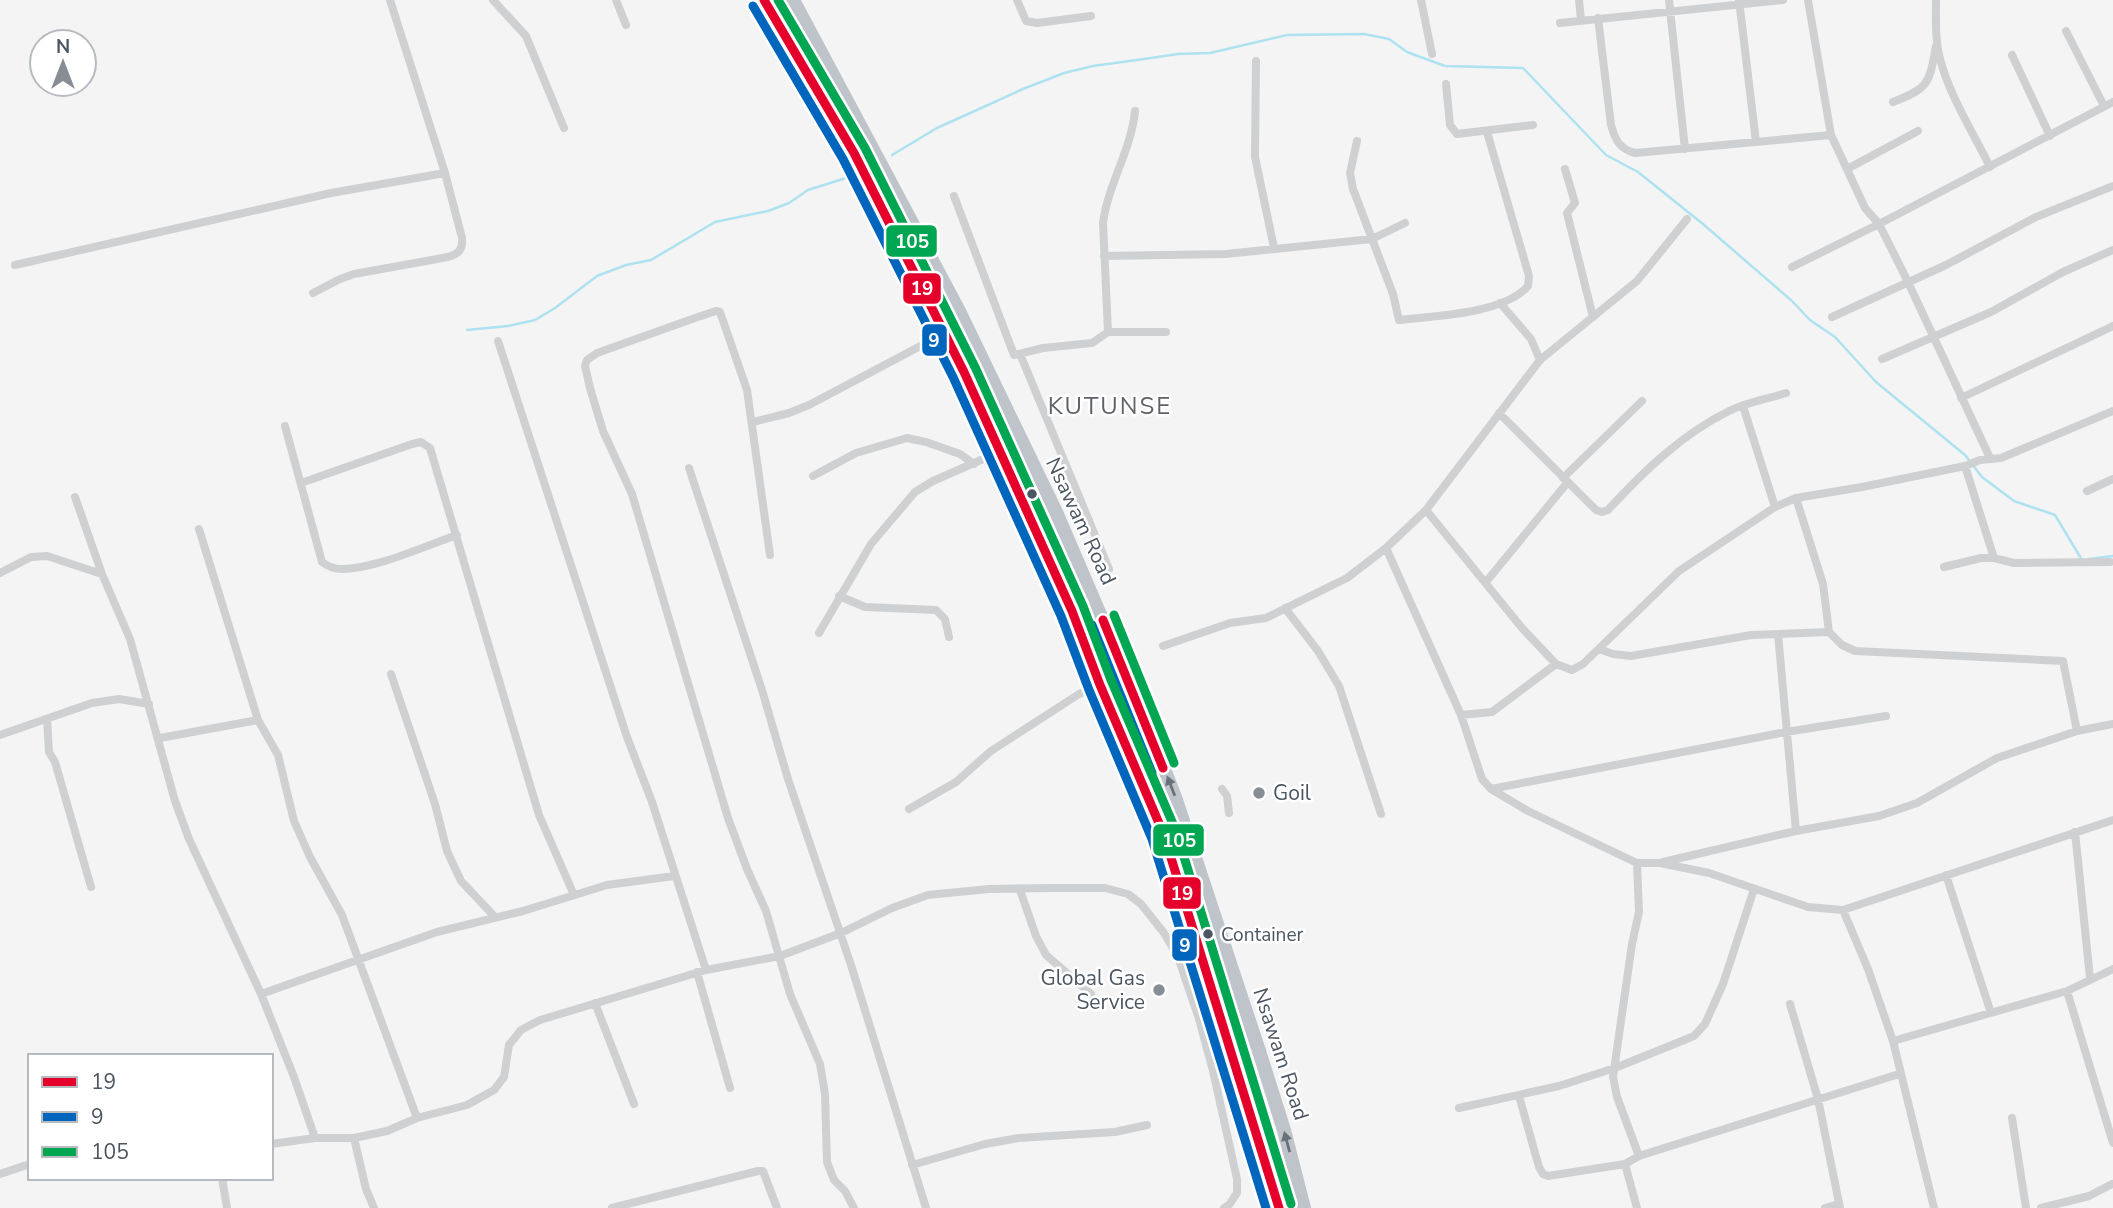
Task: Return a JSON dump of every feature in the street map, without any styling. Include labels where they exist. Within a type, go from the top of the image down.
[{"type":"highway","points":[[764,0],[854,153],[942,326],[1072,611],[1100,685],[1164,835],[1279,1208]]},
{"type":"highway","name":"Nsawam Road","points":[[793,0],[959,310],[1056,512],[1141,710],[1175,797],[1264,1064],[1304,1208]]},
{"type":"highway","points":[[942,326],[951,321],[959,310]]},
{"type":"street","points":[[313,293],[340,279],[365,271],[448,257],[461,251],[462,238],[444,173],[390,0]]},
{"type":"street","points":[[493,0],[526,36],[564,128]]},
{"type":"street","points":[[616,0],[626,25]]},
{"type":"street","points":[[1017,0],[1026,21],[1037,23],[1091,16]]},
{"type":"street","points":[[1421,0],[1432,54]]},
{"type":"street","points":[[1579,0],[1581,20]]},
{"type":"street","points":[[1669,0],[1685,149]]},
{"type":"street","points":[[1560,23],[1739,1],[1783,0]]},
{"type":"street","points":[[1808,0],[1831,135],[1865,208],[1879,224],[1908,282],[1990,458]]},
{"type":"street","points":[[1893,102],[1924,88],[1930,78],[1937,43],[1936,0]]},
{"type":"street","points":[[1739,1],[1756,142]]},
{"type":"street","points":[[1598,18],[1611,125],[1616,140],[1623,148],[1635,153],[1831,135]]},
{"type":"street","points":[[1791,267],[2109,104],[2066,31]]},
{"type":"street","points":[[1937,43],[1949,83],[1990,167]]},
{"type":"street","points":[[2012,55],[2050,136]]},
{"type":"street","points":[[1256,61],[1255,157],[1274,248]]},
{"type":"street","points":[[1446,84],[1450,125],[1457,134],[1532,125]]},
{"type":"street","points":[[1108,332],[1103,223],[1105,208],[1130,141],[1135,111]]},
{"type":"street","points":[[1847,169],[1917,131]]},
{"type":"street","points":[[1356,141],[1350,173],[1353,189],[1395,301],[1399,320],[1457,313],[1500,303],[1525,290],[1529,279],[1487,132]]},
{"type":"street","points":[[1565,169],[1575,203],[1567,213],[1593,317]]},
{"type":"street","points":[[15,265],[278,205],[444,173]]},
{"type":"street","points":[[1832,317],[1946,265],[2036,217],[2113,186]]},
{"type":"street","points":[[954,196],[1014,355],[1042,348],[1092,343],[1108,332],[1166,332]]},
{"type":"street","points":[[1163,646],[1239,620],[1266,618],[1348,578],[1386,548],[1426,510],[1540,360],[1637,281],[1687,219]]},
{"type":"street","points":[[1104,256],[1226,254],[1371,239],[1405,223]]},
{"type":"street","points":[[1882,359],[1991,312],[2063,272],[2113,250]]},
{"type":"street","points":[[1500,303],[1531,339],[1540,360]]},
{"type":"street","points":[[770,555],[753,422],[741,369],[722,314],[718,311],[589,358],[586,363],[587,377],[603,431],[632,494],[728,818],[766,911],[790,994],[820,1065],[825,1094],[827,1162],[834,1180],[845,1191],[854,1208]]},
{"type":"street","points":[[753,422],[809,405],[942,326]]},
{"type":"street","points":[[1961,398],[2113,326]]},
{"type":"street","points":[[498,341],[706,970]]},
{"type":"street","points":[[1020,354],[1109,569]]},
{"type":"street","points":[[1499,413],[1565,481],[1596,510],[1602,512],[1608,510],[1638,477],[1695,431],[1731,410],[1787,393]]},
{"type":"street","points":[[1486,582],[1565,481],[1642,401]]},
{"type":"street","points":[[1743,406],[1775,507]]},
{"type":"street","points":[[1426,510],[1522,628],[1556,664],[1572,670],[1583,664],[1679,571],[1775,507],[1796,498],[1862,488],[1967,466],[1980,460],[2001,458],[2113,411]]},
{"type":"street","points":[[285,426],[322,562],[329,567],[342,569],[367,565],[457,535]]},
{"type":"street","points":[[813,475],[856,453],[907,438],[946,448],[966,456],[974,464]]},
{"type":"street","points":[[301,483],[412,444],[425,443],[430,448],[539,815],[575,895]]},
{"type":"street","points":[[819,633],[870,544],[915,492],[933,481],[999,452]]},
{"type":"street","points":[[1967,466],[1994,558]]},
{"type":"street","points":[[689,468],[762,690],[788,779],[895,1101],[903,1139],[926,1208]]},
{"type":"street","points":[[2087,491],[2113,479]]},
{"type":"street","points":[[75,497],[102,574],[130,639],[160,738],[175,801],[189,839],[261,994],[315,1138]]},
{"type":"street","points":[[1796,498],[1823,584],[1829,632],[1842,645],[1855,651],[2063,661],[2077,731]]},
{"type":"street","points":[[199,529],[258,720],[278,755],[294,821],[310,857],[342,915],[417,1118]]},
{"type":"street","points":[[1386,548],[1461,715],[1482,779],[1491,789],[1528,811],[1637,863],[1660,863],[1709,873],[1808,907],[1843,909],[2113,820]]},
{"type":"street","points":[[0,573],[31,557],[47,556],[102,574]]},
{"type":"street","points":[[1944,568],[1981,558],[2014,563],[2110,562]]},
{"type":"street","points":[[839,596],[865,607],[936,610],[945,619],[949,637]]},
{"type":"street","points":[[1285,608],[1318,651],[1339,686],[1381,814]]},
{"type":"street","points":[[1599,649],[1631,656],[1751,635],[1829,632]]},
{"type":"street","points":[[1778,634],[1796,831]]},
{"type":"street","points":[[1461,715],[1492,712],[1556,664]]},
{"type":"street","points":[[391,674],[435,804],[447,851],[461,881],[495,917]]},
{"type":"street","points":[[909,809],[956,782],[991,751],[1079,694],[1100,685]]},
{"type":"street","points":[[0,735],[92,704],[120,699],[149,704]]},
{"type":"street","points":[[1491,789],[1786,732],[1886,716]]},
{"type":"street","points":[[47,719],[49,752],[55,762],[91,887]]},
{"type":"street","points":[[160,738],[258,720]]},
{"type":"street","points":[[1660,863],[1796,831],[1880,816],[1917,803],[1997,758],[2077,731],[2113,724]]},
{"type":"street","points":[[1222,789],[1227,796],[1229,813]]},
{"type":"street","points":[[2075,832],[2090,978]]},
{"type":"street","points":[[1637,863],[1639,912],[1632,944],[1614,1087],[1639,1156]]},
{"type":"street","points":[[1946,875],[1991,1013]]},
{"type":"street","points":[[261,994],[438,932],[607,885],[674,876]]},
{"type":"street","points":[[273,1144],[315,1138],[354,1138],[387,1131],[417,1118],[467,1105],[494,1090],[504,1077],[509,1045],[521,1030],[540,1020],[697,972],[780,956],[928,895],[989,890],[1105,888],[1128,894],[1141,904],[1164,933],[1178,957],[1210,1058],[1233,1157],[1237,1193],[1224,1208]]},
{"type":"street","points":[[1459,1108],[1559,1086],[1615,1068],[1694,1036],[1705,1024],[1723,984],[1754,889]]},
{"type":"street","points":[[1020,890],[1036,936],[1046,955],[1091,993]]},
{"type":"street","points":[[1843,909],[1868,969],[1892,1041],[1934,1208]]},
{"type":"street","points":[[1178,957],[1201,949]]},
{"type":"street","points":[[1892,1041],[2067,991],[2113,969]]},
{"type":"street","points":[[697,972],[730,1088]]},
{"type":"street","points":[[2067,991],[2113,1143]]},
{"type":"street","points":[[595,1003],[634,1104]]},
{"type":"street","points":[[1790,1004],[1818,1099],[1839,1206],[1825,1208]]},
{"type":"street","points":[[1519,1096],[1543,1174],[1548,1176],[1625,1164],[1639,1156],[1899,1074]]},
{"type":"street","points":[[2012,1118],[2026,1208]]},
{"type":"street","points":[[912,1165],[985,1144],[1019,1138],[1115,1132],[1147,1125]]},
{"type":"street","points":[[354,1138],[366,1189],[374,1208]]},
{"type":"street","points":[[1625,1164],[1637,1208]]},
{"type":"street","points":[[0,1173],[28,1165]]},
{"type":"street","points":[[612,1208],[763,1171],[777,1208]]},
{"type":"street","points":[[222,1180],[227,1208]]},
{"type":"street","points":[[2041,1208],[2089,1196],[2113,1185]]},
{"type":"waterway","points":[[892,155],[937,128],[1064,73],[1093,66],[1178,54],[1210,53],[1287,35],[1364,34],[1389,39],[1407,52],[1445,66],[1523,68],[1606,155],[1638,172],[1703,224],[1792,301],[1810,320],[1835,337],[1876,382],[1965,455],[1982,477],[2014,501],[2055,515],[2082,560]]},
{"type":"waterway","points":[[467,330],[535,320],[597,276],[626,265],[651,260],[715,222],[768,211],[789,203],[808,190],[846,178]]},
{"type":"waterway","points":[[2089,559],[2113,556]]},
{"type":"transit line","name":"19","points":[[764,0],[854,153],[964,372],[1072,611],[1100,685],[1164,835],[1279,1208]]},
{"type":"transit line","name":"105","points":[[778,0],[865,148],[975,367],[1083,606],[1111,680],[1176,831],[1291,1204]]},
{"type":"transit line","name":"9","points":[[753,6],[843,159],[953,377],[1061,616],[1152,839],[1266,1208]]},
{"type":"transit line","name":"105","points":[[1114,615],[1174,763]]},
{"type":"transit line","name":"19","points":[[1103,620],[1163,768]]},
{"type":"transit line","name":"9","points":[[1092,625],[1152,773]]},
{"type":"place","name":"Goil","points":[[1259,793]]},
{"type":"place","name":"Container","points":[[1208,934]]},
{"type":"place","name":"Global Gas Service","points":[[1159,990]]},
{"type":"district","name":"KUTUNSE","points":[[1110,406]]}]
